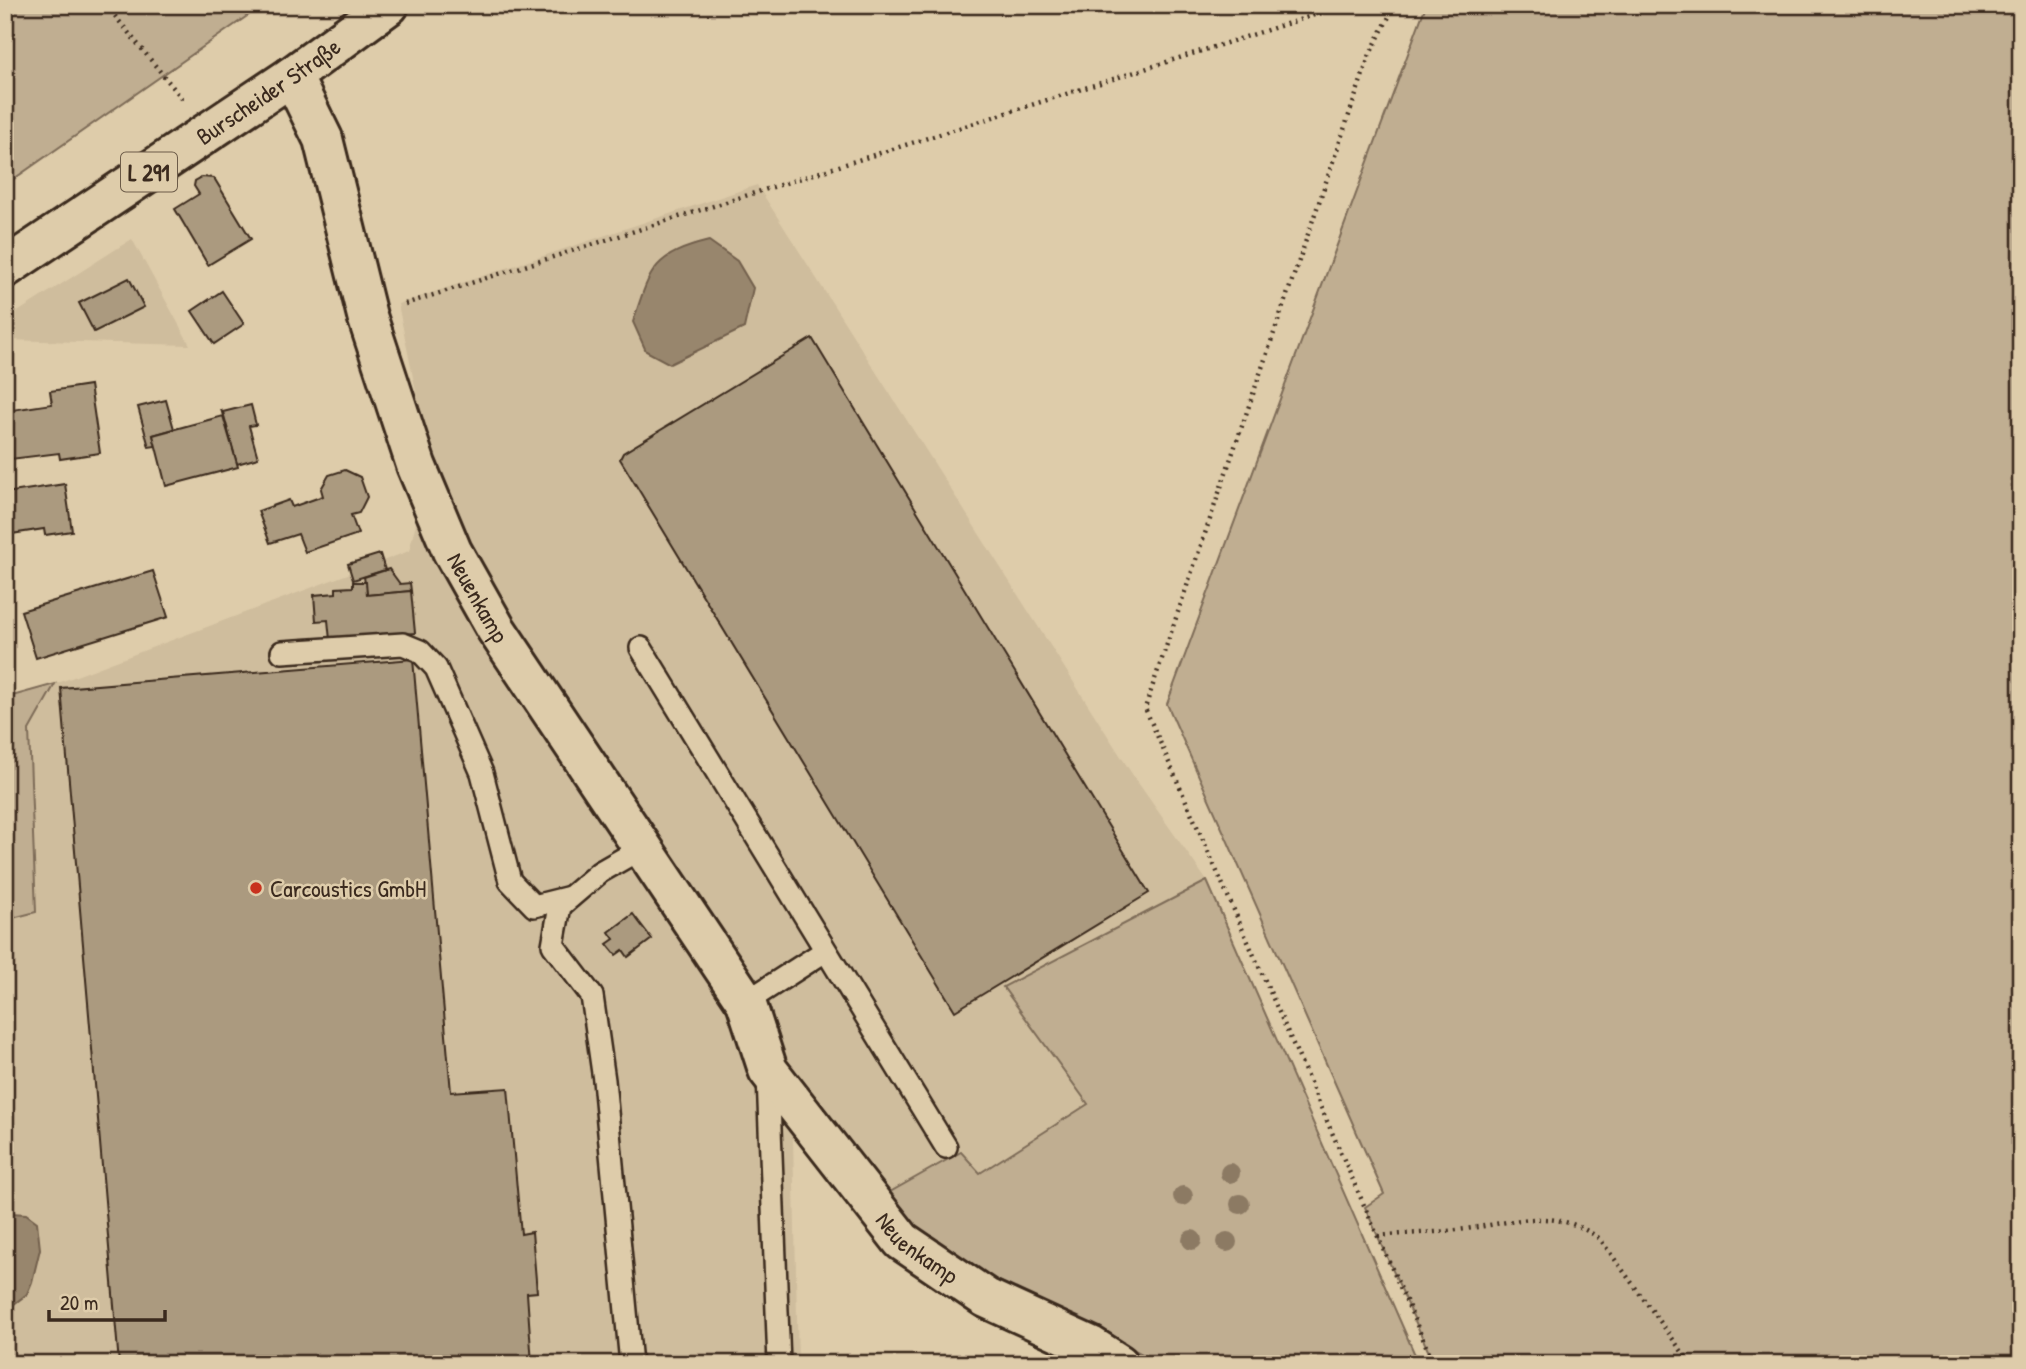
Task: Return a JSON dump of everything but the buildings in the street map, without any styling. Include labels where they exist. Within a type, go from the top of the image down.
[{"type":"street","name":"Burscheider Straße","points":[[5,268],[292,76],[389,5]]},
{"type":"street","name":"Neuenkamp","points":[[292,76],[323,139],[367,316],[416,465],[452,551],[496,629],[746,1002],[768,1070],[902,1241],[986,1298],[1091,1346],[1119,1364]]},
{"type":"lane","points":[[282,652],[403,644],[420,651],[436,668],[477,760],[510,881],[534,906],[570,897]]},
{"type":"lane","points":[[641,648],[946,1147]]},
{"type":"lane","points":[[631,1364],[604,1080],[592,996],[553,945],[560,906],[600,872],[642,848]]},
{"type":"lane","points":[[746,1002],[825,951]]},
{"type":"lane","name":"Neuenkamp","points":[[768,1070],[779,1364]]},
{"type":"path","points":[[106,5],[209,132]]},
{"type":"path","points":[[367,316],[1346,5]]},
{"type":"path","points":[[1395,5],[1370,54],[1145,708],[1434,1364]]},
{"type":"path","points":[[1378,1236],[1464,1229],[1514,1219],[1558,1219],[1581,1225],[1600,1240],[1691,1364]]},
{"type":"shaded area","points":[[5,5],[263,5],[5,185]]},
{"type":"shaded area","points":[[1426,5],[2021,5],[2021,1364],[1434,1364],[1365,1207],[1384,1194],[1167,704]]},
{"type":"shaded area","points":[[757,185],[1134,777],[1207,881],[1004,986],[1088,1103],[980,1174],[960,1152],[883,1196],[793,1138],[798,1364],[5,1364],[5,920],[36,912],[29,730],[55,684],[409,551],[431,465],[398,304]]},
{"type":"shaded area","points":[[132,239],[190,345],[5,340],[5,320]]},
{"type":"shaded area","points":[[709,241],[737,261],[753,288],[744,328],[670,364],[646,351],[633,322],[649,277],[656,267],[675,252]]},
{"type":"shaded area","points":[[55,684],[29,730],[36,912],[5,920],[5,698]]},
{"type":"shaded area","points":[[1207,881],[1419,1364],[1161,1364],[1049,1305],[934,1250],[883,1196],[961,1152],[980,1173],[1088,1104],[1003,987]]},
{"type":"shaded area","points":[[11,1213],[26,1214],[37,1222],[40,1249],[27,1294],[5,1311],[5,1216]]},
{"type":"place","name":"Carcoustics GmbH","points":[[256,888]]}]
